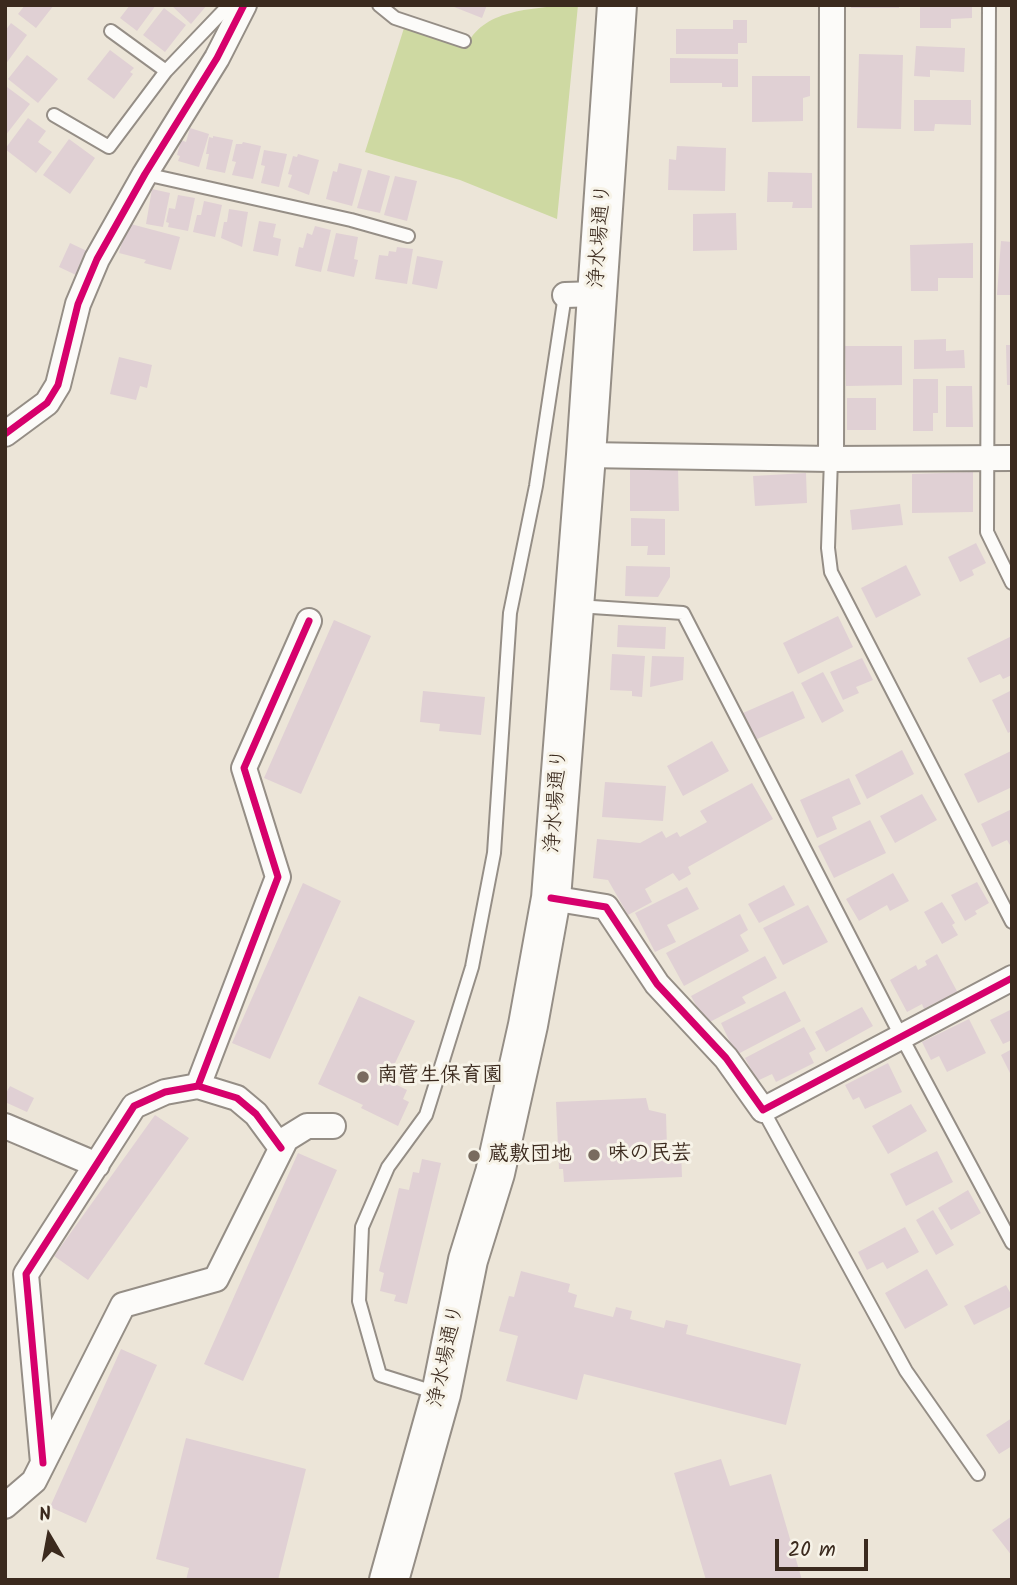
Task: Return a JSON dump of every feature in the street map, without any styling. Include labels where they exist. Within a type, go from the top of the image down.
[{"type":"main road","name":"浄水場通り","points":[[389,1580],[441,1394],[468,1260],[495,1173],[528,1025],[551,898],[586,455],[581,295],[617,5]]},
{"type":"street","points":[[5,434],[47,403],[58,385],[78,304],[97,259],[145,174],[217,58],[244,5]]},
{"type":"street","points":[[831,459],[832,5]]},
{"type":"street","points":[[586,455],[831,459],[1012,458]]},
{"type":"street","points":[[198,1086],[278,877],[244,768],[309,621]]},
{"type":"street","points":[[551,898],[606,907],[657,984],[726,1058],[763,1111],[1012,978]]},
{"type":"street","points":[[43,1463],[26,1273],[134,1107],[165,1092],[198,1086],[237,1098],[256,1114],[281,1148]]},
{"type":"street","points":[[5,1126],[97,1165]]},
{"type":"street","points":[[5,1506],[34,1481],[123,1304],[216,1279],[286,1139],[307,1126],[333,1126]]},
{"type":"lane","points":[[54,115],[110,147],[166,71],[229,5]]},
{"type":"lane","points":[[379,5],[396,18],[464,41]]},
{"type":"lane","points":[[989,5],[987,532],[1012,583]]},
{"type":"lane","points":[[111,30],[166,71]]},
{"type":"lane","points":[[145,174],[351,220],[408,236]]},
{"type":"lane","points":[[441,1394],[380,1375],[359,1301],[362,1227],[388,1167],[426,1115],[472,967],[495,853],[510,613],[536,486],[581,295]]},
{"type":"lane","points":[[831,459],[828,548],[831,572],[1012,922]]},
{"type":"lane","points":[[573,605],[683,612],[901,1036],[1012,1242]]},
{"type":"lane","points":[[763,1111],[906,1371],[978,1474]]},
{"type":"green space","points":[[578,5],[557,219],[460,180],[365,152],[404,28],[466,48],[473,35],[495,18],[524,10]]},
{"type":"building","points":[[25,5],[54,5],[36,28],[18,14]]},
{"type":"building","points":[[130,5],[156,5],[137,31],[120,18]]},
{"type":"building","points":[[171,5],[207,5],[191,24]]},
{"type":"building","points":[[449,5],[487,5],[482,18]]},
{"type":"building","points":[[851,5],[899,5],[899,8],[851,8]]},
{"type":"building","points":[[920,5],[972,5],[972,18],[951,19],[951,28],[920,28]]},
{"type":"building","points":[[164,8],[186,25],[165,52],[143,35]]},
{"type":"building","points":[[733,20],[747,20],[747,43],[738,43],[738,54],[676,54],[676,29],[733,29]]},
{"type":"building","points":[[11,23],[27,35],[5,65],[5,31]]},
{"type":"building","points":[[916,46],[965,48],[964,72],[930,70],[930,77],[914,76]]},
{"type":"building","points":[[110,50],[134,68],[130,72],[133,74],[114,99],[87,79]]},
{"type":"building","points":[[859,54],[903,55],[901,129],[857,128]]},
{"type":"building","points":[[27,55],[58,79],[38,103],[8,79]]},
{"type":"building","points":[[670,58],[738,59],[738,87],[722,87],[722,83],[670,83]]},
{"type":"building","points":[[752,76],[810,76],[810,96],[803,98],[803,121],[752,122]]},
{"type":"building","points":[[5,88],[30,104],[5,136]]},
{"type":"building","points":[[914,100],[971,100],[971,125],[935,124],[934,131],[914,131]]},
{"type":"building","points":[[28,118],[46,131],[38,142],[52,152],[36,173],[5,149]]},
{"type":"building","points":[[190,128],[209,134],[199,167],[178,161],[181,140],[186,142]]},
{"type":"building","points":[[209,137],[233,140],[225,173],[206,169]]},
{"type":"building","points":[[69,139],[95,158],[70,194],[43,175]]},
{"type":"building","points":[[243,142],[261,146],[253,179],[232,175],[236,162],[232,161],[236,144]]},
{"type":"building","points":[[677,146],[726,148],[725,191],[668,190],[669,159],[676,160]]},
{"type":"building","points":[[264,150],[287,154],[279,187],[261,183],[265,166],[261,165]]},
{"type":"building","points":[[298,154],[319,160],[309,195],[288,187],[293,156],[297,157]]},
{"type":"building","points":[[339,163],[362,169],[352,206],[326,199],[333,171],[337,172]]},
{"type":"building","points":[[368,170],[390,176],[380,213],[357,208]]},
{"type":"building","points":[[768,172],[812,173],[812,208],[792,208],[793,202],[767,202]]},
{"type":"building","points":[[395,176],[417,181],[407,221],[384,215]]},
{"type":"building","points":[[152,189],[170,193],[163,227],[146,224]]},
{"type":"building","points":[[178,195],[195,198],[188,231],[168,227],[169,223],[166,222],[169,208],[175,209]]},
{"type":"building","points":[[204,201],[222,205],[215,237],[193,232]]},
{"type":"building","points":[[229,209],[248,212],[242,247],[221,238]]},
{"type":"building","points":[[736,213],[737,250],[693,251],[693,214]]},
{"type":"building","points":[[259,221],[276,224],[273,237],[281,239],[278,256],[253,251]]},
{"type":"building","points":[[127,223],[180,237],[171,270],[119,253]]},
{"type":"building","points":[[315,226],[331,230],[321,272],[295,266],[299,247],[303,248],[307,233],[312,235]]},
{"type":"building","points":[[336,233],[358,237],[354,259],[358,260],[354,277],[327,271]]},
{"type":"building","points":[[1001,241],[1012,242],[1012,295],[997,295]]},
{"type":"building","points":[[70,243],[87,251],[76,275],[59,267]]},
{"type":"building","points":[[973,243],[973,278],[938,278],[938,291],[911,291],[910,245]]},
{"type":"building","points":[[397,247],[413,249],[407,284],[375,279],[379,255],[388,256],[389,251],[396,252]]},
{"type":"building","points":[[417,256],[443,261],[437,289],[412,284]]},
{"type":"building","points":[[946,339],[946,351],[964,350],[965,368],[914,369],[914,340]]},
{"type":"building","points":[[1006,345],[1012,345],[1012,385],[1007,385]]},
{"type":"building","points":[[845,346],[902,346],[902,385],[846,386]]},
{"type":"building","points":[[119,357],[152,365],[147,388],[140,386],[136,400],[110,394]]},
{"type":"building","points":[[913,379],[938,379],[938,413],[933,413],[933,431],[913,431]]},
{"type":"building","points":[[946,386],[972,386],[973,427],[946,427]]},
{"type":"building","points":[[847,398],[876,398],[876,430],[847,430]]},
{"type":"building","points":[[678,468],[679,511],[630,511],[630,469]]},
{"type":"building","points":[[973,472],[973,512],[912,513],[912,474]]},
{"type":"building","points":[[806,473],[807,503],[755,506],[753,476]]},
{"type":"building","points":[[900,504],[903,525],[852,530],[850,510]]},
{"type":"building","points":[[631,518],[665,519],[665,555],[647,555],[648,546],[631,546]]},
{"type":"building","points":[[976,543],[986,563],[972,570],[974,575],[960,582],[948,557]]},
{"type":"building","points":[[906,565],[921,595],[876,618],[861,588]]},
{"type":"building","points":[[626,566],[670,567],[670,577],[658,597],[625,596]]},
{"type":"building","points":[[838,616],[853,647],[798,674],[783,643]]},
{"type":"building","points":[[334,620],[371,636],[301,794],[264,778]]},
{"type":"building","points":[[618,625],[666,627],[665,649],[617,647]]},
{"type":"building","points":[[1012,636],[1012,675],[1003,679],[1000,674],[980,683],[967,658]]},
{"type":"building","points":[[612,654],[645,656],[642,697],[632,696],[632,691],[610,690]]},
{"type":"building","points":[[652,656],[684,657],[683,680],[650,687]]},
{"type":"building","points":[[862,658],[873,680],[856,687],[859,693],[843,700],[830,672]]},
{"type":"building","points":[[823,672],[844,711],[822,723],[801,683]]},
{"type":"building","points":[[1012,690],[1012,731],[1008,733],[992,700]]},
{"type":"building","points":[[423,691],[485,697],[481,735],[439,731],[440,724],[420,722]]},
{"type":"building","points":[[793,691],[805,718],[755,740],[743,713]]},
{"type":"building","points":[[712,741],[729,771],[683,796],[667,766]]},
{"type":"building","points":[[902,750],[914,774],[867,799],[855,775]]},
{"type":"building","points":[[1011,751],[1012,787],[978,803],[964,774]]},
{"type":"building","points":[[849,778],[861,804],[832,817],[837,829],[817,838],[800,800]]},
{"type":"building","points":[[605,782],[666,786],[663,821],[602,817]]},
{"type":"building","points":[[752,783],[773,819],[688,867],[691,874],[679,881],[673,873],[645,889],[652,902],[628,915],[608,880],[593,878],[597,839],[640,843],[662,831],[666,838],[677,832],[680,837],[707,822],[700,811]]},
{"type":"building","points":[[922,794],[937,820],[895,843],[880,816]]},
{"type":"building","points":[[1012,809],[1012,844],[1007,840],[992,847],[981,824]]},
{"type":"building","points":[[870,820],[886,853],[834,878],[818,846]]},
{"type":"building","points":[[893,873],[909,901],[890,911],[887,905],[859,921],[846,899]]},
{"type":"building","points":[[977,882],[989,903],[965,921],[951,895]]},
{"type":"building","points":[[303,883],[341,901],[270,1059],[232,1043]]},
{"type":"building","points":[[784,885],[795,905],[759,923],[748,904]]},
{"type":"building","points":[[687,887],[699,909],[667,925],[676,942],[655,952],[635,913]]},
{"type":"building","points":[[942,902],[955,923],[952,925],[958,935],[942,944],[924,912]]},
{"type":"building","points":[[808,905],[828,942],[783,965],[763,928]]},
{"type":"building","points":[[740,914],[748,930],[740,935],[749,951],[684,986],[666,953]]},
{"type":"building","points":[[937,954],[958,993],[924,1009],[922,1004],[907,1012],[890,980],[916,965],[918,970],[927,965],[925,961]]},
{"type":"building","points":[[765,956],[777,978],[742,997],[746,1003],[706,1024],[691,996]]},
{"type":"building","points":[[785,991],[801,1021],[736,1055],[721,1023]]},
{"type":"building","points":[[359,996],[415,1021],[387,1080],[407,1090],[403,1099],[409,1102],[398,1126],[361,1108],[363,1105],[318,1084]]},
{"type":"building","points":[[862,1007],[873,1026],[826,1052],[815,1032]]},
{"type":"building","points":[[1012,1009],[1012,1040],[1003,1044],[990,1020]]},
{"type":"building","points":[[969,1019],[986,1053],[947,1072],[939,1056],[931,1060],[922,1042]]},
{"type":"building","points":[[804,1027],[816,1049],[809,1053],[814,1063],[776,1082],[772,1074],[757,1081],[745,1058]]},
{"type":"building","points":[[1012,1049],[1012,1077],[1001,1055]]},
{"type":"building","points":[[888,1063],[902,1092],[865,1109],[859,1097],[853,1100],[845,1085]]},
{"type":"building","points":[[10,1086],[34,1098],[27,1112],[5,1102]]},
{"type":"building","points":[[646,1098],[649,1110],[666,1114],[667,1148],[681,1149],[682,1177],[564,1182],[563,1169],[559,1169],[556,1102]]},
{"type":"building","points":[[911,1104],[927,1131],[888,1154],[872,1126]]},
{"type":"building","points":[[155,1115],[189,1138],[88,1280],[54,1256]]},
{"type":"building","points":[[937,1151],[953,1182],[906,1206],[890,1174]]},
{"type":"building","points":[[298,1153],[337,1170],[243,1381],[204,1364]]},
{"type":"building","points":[[422,1159],[441,1163],[407,1304],[394,1301],[396,1295],[380,1291],[384,1273],[379,1271],[399,1188],[409,1190],[413,1172],[419,1173]]},
{"type":"building","points":[[968,1190],[981,1213],[951,1230],[938,1208]]},
{"type":"building","points":[[933,1210],[954,1245],[936,1255],[916,1220]]},
{"type":"building","points":[[905,1227],[919,1252],[887,1269],[883,1262],[867,1270],[858,1252]]},
{"type":"building","points":[[927,1269],[948,1305],[905,1329],[885,1293]]},
{"type":"building","points":[[521,1271],[570,1284],[568,1292],[577,1295],[574,1307],[613,1317],[616,1307],[632,1311],[630,1319],[664,1328],[666,1320],[688,1325],[686,1334],[801,1364],[786,1425],[584,1374],[577,1400],[506,1381],[518,1336],[499,1331],[509,1296],[514,1297]]},
{"type":"building","points":[[1006,1285],[1012,1296],[1012,1306],[974,1325],[964,1306]]},
{"type":"building","points":[[121,1349],[157,1365],[86,1523],[50,1507]]},
{"type":"building","points":[[1012,1418],[1012,1446],[999,1454],[986,1435]]},
{"type":"building","points":[[186,1438],[306,1469],[278,1580],[186,1580],[189,1568],[156,1559]]},
{"type":"building","points":[[721,1459],[730,1486],[771,1474],[802,1580],[706,1580],[674,1473]]},
{"type":"building","points":[[1012,1516],[1012,1556],[992,1530]]},
{"type":"cycle path","points":[[5,434],[47,403],[58,385],[78,304],[97,259],[145,174],[217,58],[244,5]]},
{"type":"cycle path","points":[[198,1086],[278,877],[244,768],[309,621]]},
{"type":"cycle path","points":[[551,898],[606,907],[657,984],[726,1058],[763,1110],[1012,978]]},
{"type":"cycle path","points":[[43,1463],[26,1274],[134,1106],[165,1092],[198,1086],[237,1098],[256,1114],[281,1148]]},
{"type":"place","name":"南菅生保育園","points":[[363,1077]]},
{"type":"place","name":"味の民芸","points":[[594,1155]]},
{"type":"place","name":"蔵敷団地","points":[[474,1156]]}]
